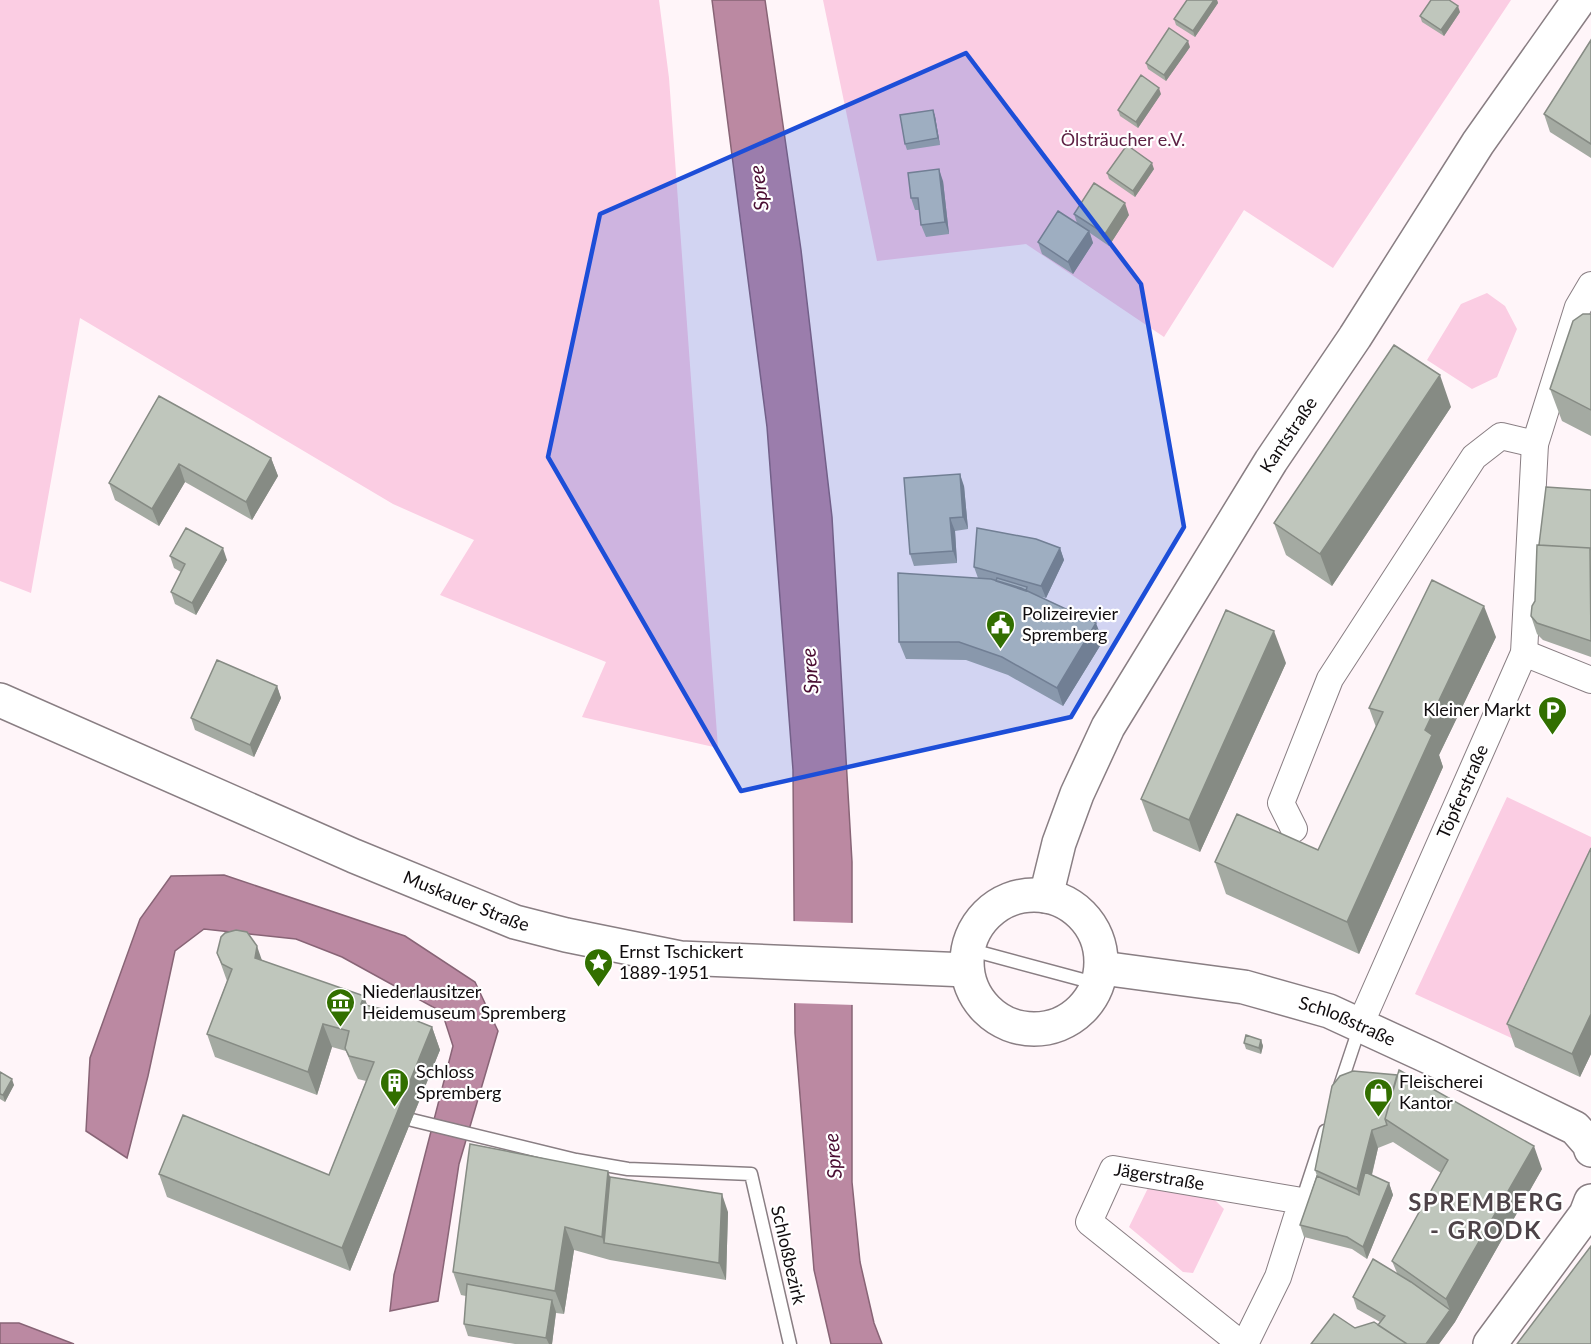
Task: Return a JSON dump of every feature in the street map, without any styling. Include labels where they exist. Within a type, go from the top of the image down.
[{"type":"main road","name":"Kantstraße","points":[[1046,896],[1059,843],[1077,794],[1108,727],[1271,461],[1355,337],[1478,143],[1579,0]]},
{"type":"main road","name":"Muskauer Straße","points":[[0,700],[362,860],[515,922],[680,958],[869,966],[967,960]]},
{"type":"main road","points":[[1025,895],[1046,896],[1065,902],[1081,914],[1094,929],[1101,948],[1100,976],[1084,1008],[1067,1022],[1046,1029],[1024,1029],[1003,1022],[985,1009],[973,991],[967,960],[975,930],[987,913],[1005,901],[1025,895]]},
{"type":"main road","name":"Schloßstraße","points":[[1100,976],[1244,987],[1329,1011],[1583,1139]]},
{"type":"main road","points":[[1490,1344],[1586,1214],[1591,1201]]},
{"type":"street","name":"Töpferstraße","points":[[1360,1025],[1524,653],[1535,444],[1584,311],[1591,285]]},
{"type":"street","points":[[1294,829],[1281,803],[1330,679],[1474,457],[1500,436],[1535,444]]},
{"type":"street","points":[[1524,653],[1591,680]]},
{"type":"street","name":"Jägerstraße","points":[[1113,1169],[1302,1201],[1278,1277],[1243,1344],[1089,1222],[1113,1169]]},
{"type":"lane","points":[[967,960],[1100,976]]},
{"type":"lane","points":[[1335,1100],[1360,1025]]},
{"type":"lane","name":"Schloßbezirk","points":[[417,1121],[576,1160],[628,1169],[751,1174],[790,1344]]},
{"type":"lane","points":[[1302,1201],[1328,1122]]},
{"type":"highlighted area","points":[[966,53],[1141,284],[1184,527],[1071,717],[741,791],[548,457],[600,214]]},
{"type":"green space","points":[[0,0],[659,0],[669,78],[718,748],[582,717],[606,662],[440,595],[474,540],[393,504],[80,318],[31,593],[0,581]]},
{"type":"green space","name":"Ölsträucher e.V.","points":[[823,0],[1511,0],[1333,268],[1244,210],[1164,337],[1026,244],[877,261]]},
{"type":"green space","points":[[1487,293],[1505,306],[1517,329],[1497,377],[1472,389],[1427,360],[1461,304]]},
{"type":"green space","points":[[1507,797],[1591,837],[1591,889],[1518,1041],[1415,994]]},
{"type":"green space","points":[[1148,1188],[1215,1200],[1224,1209],[1193,1273],[1183,1272],[1129,1227]]},
{"type":"water","name":"Spree","points":[[712,0],[765,0],[801,250],[832,517],[852,862],[852,1182],[860,1262],[874,1323],[882,1344],[831,1344],[814,1270],[795,1033],[793,770],[767,427]]},
{"type":"water","points":[[224,875],[405,936],[475,982],[498,1031],[459,1164],[438,1301],[390,1311],[394,1275],[453,1046],[442,1012],[342,957],[296,939],[204,929],[175,951],[148,1076],[127,1158],[86,1131],[90,1058],[140,919],[171,876]]},
{"type":"water","points":[[0,1323],[19,1323],[74,1344],[0,1344]]},
{"type":"pier","points":[[791,921],[855,923],[855,1005],[791,1003]]},
{"type":"building","points":[[1187,0],[1214,0],[1193,31],[1174,19]]},
{"type":"building","points":[[1431,0],[1449,0],[1458,6],[1441,30],[1420,16]]},
{"type":"building","points":[[1169,28],[1188,41],[1164,75],[1146,63]]},
{"type":"building","points":[[1591,40],[1591,144],[1544,114]]},
{"type":"building","points":[[1141,75],[1159,88],[1136,122],[1118,110]]},
{"type":"building","points":[[933,110],[938,138],[905,144],[900,115]]},
{"type":"building","points":[[1127,145],[1152,163],[1133,191],[1107,173]]},
{"type":"building","points":[[939,169],[945,222],[921,225],[918,198],[911,198],[908,173]]},
{"type":"building","points":[[1094,183],[1125,203],[1105,234],[1074,214]]},
{"type":"building","points":[[1058,211],[1089,231],[1068,262],[1038,242]]},
{"type":"building","points":[[1583,314],[1591,314],[1591,410],[1550,389],[1573,321]]},
{"type":"building","points":[[1394,345],[1440,375],[1320,554],[1274,523]]},
{"type":"building","points":[[159,396],[271,458],[246,502],[179,464],[152,509],[109,483]]},
{"type":"building","points":[[960,474],[963,517],[950,518],[953,551],[910,554],[904,478]]},
{"type":"building","points":[[1546,487],[1591,490],[1591,550],[1590,548],[1539,545]]},
{"type":"building","points":[[186,528],[223,548],[192,603],[171,592],[185,564],[170,556]]},
{"type":"building","points":[[977,528],[1036,539],[1060,548],[1041,586],[974,567]]},
{"type":"building","points":[[1537,545],[1590,548],[1591,641],[1537,623],[1531,616],[1535,601]]},
{"type":"building","name":"Polizeirevier Spremberg","points":[[898,573],[991,579],[1021,588],[1096,623],[1057,688],[1002,657],[959,642],[899,642]]},
{"type":"building","points":[[997,578],[1027,587],[1026,591],[996,581]]},
{"type":"building","points":[[1432,580],[1484,606],[1425,730],[1432,735],[1347,922],[1215,862],[1237,814],[1318,850],[1383,712],[1369,708]]},
{"type":"building","points":[[1226,610],[1274,631],[1189,820],[1141,799]]},
{"type":"building","points":[[217,660],[277,686],[250,745],[191,718]]},
{"type":"building","points":[[1591,848],[1591,1014],[1572,1054],[1507,1024]]},
{"type":"building","name":"Schloss Spremberg","points":[[236,930],[247,932],[257,946],[255,958],[364,996],[361,1004],[395,1012],[432,1027],[342,1248],[159,1174],[183,1115],[329,1175],[374,1062],[349,1056],[345,1048],[349,1031],[323,1024],[308,1072],[207,1034],[232,969],[222,964],[217,953],[221,937],[225,933]]},
{"type":"building","points":[[1246,1035],[1261,1040],[1259,1048],[1244,1043]]},
{"type":"building","points":[[1399,1070],[1534,1146],[1446,1299],[1392,1261],[1448,1160],[1385,1119]]},
{"type":"building","points":[[1353,1071],[1397,1075],[1385,1119],[1387,1125],[1372,1130],[1357,1189],[1315,1170],[1332,1086],[1340,1076]]},
{"type":"building","points":[[0,1072],[12,1079],[3,1095],[0,1094]]},
{"type":"building","points":[[470,1144],[608,1171],[602,1237],[565,1227],[555,1291],[453,1272]]},
{"type":"building","points":[[1365,1172],[1389,1183],[1363,1247],[1347,1237],[1300,1225],[1317,1176],[1359,1195]]},
{"type":"building","points":[[610,1177],[722,1194],[719,1263],[604,1243]]},
{"type":"building","points":[[1591,1246],[1591,1344],[1517,1344]]},
{"type":"building","points":[[1373,1259],[1411,1282],[1450,1310],[1426,1344],[1407,1344],[1378,1325],[1385,1316],[1353,1297]]},
{"type":"building","points":[[467,1284],[552,1300],[546,1338],[464,1324]]},
{"type":"building","points":[[1334,1314],[1355,1328],[1374,1322],[1407,1344],[1311,1344]]},
{"type":"place","name":"Polizeirevier Spremberg","points":[[1001,650]]},
{"type":"place","name":"Kleiner Markt","points":[[1552,736]]},
{"type":"place","name":"Ernst Tschickert 1889-1951","points":[[598,988]]},
{"type":"place","name":"Niederlausitzer Heidemuseum Spremberg","points":[[341,1028]]},
{"type":"place","name":"Schloss Spremberg","points":[[395,1108]]},
{"type":"place","name":"Fleischerei Kantor","points":[[1378,1118]]},
{"type":"district","name":"SPREMBERG - GRODK","points":[[1486,1217]]}]
